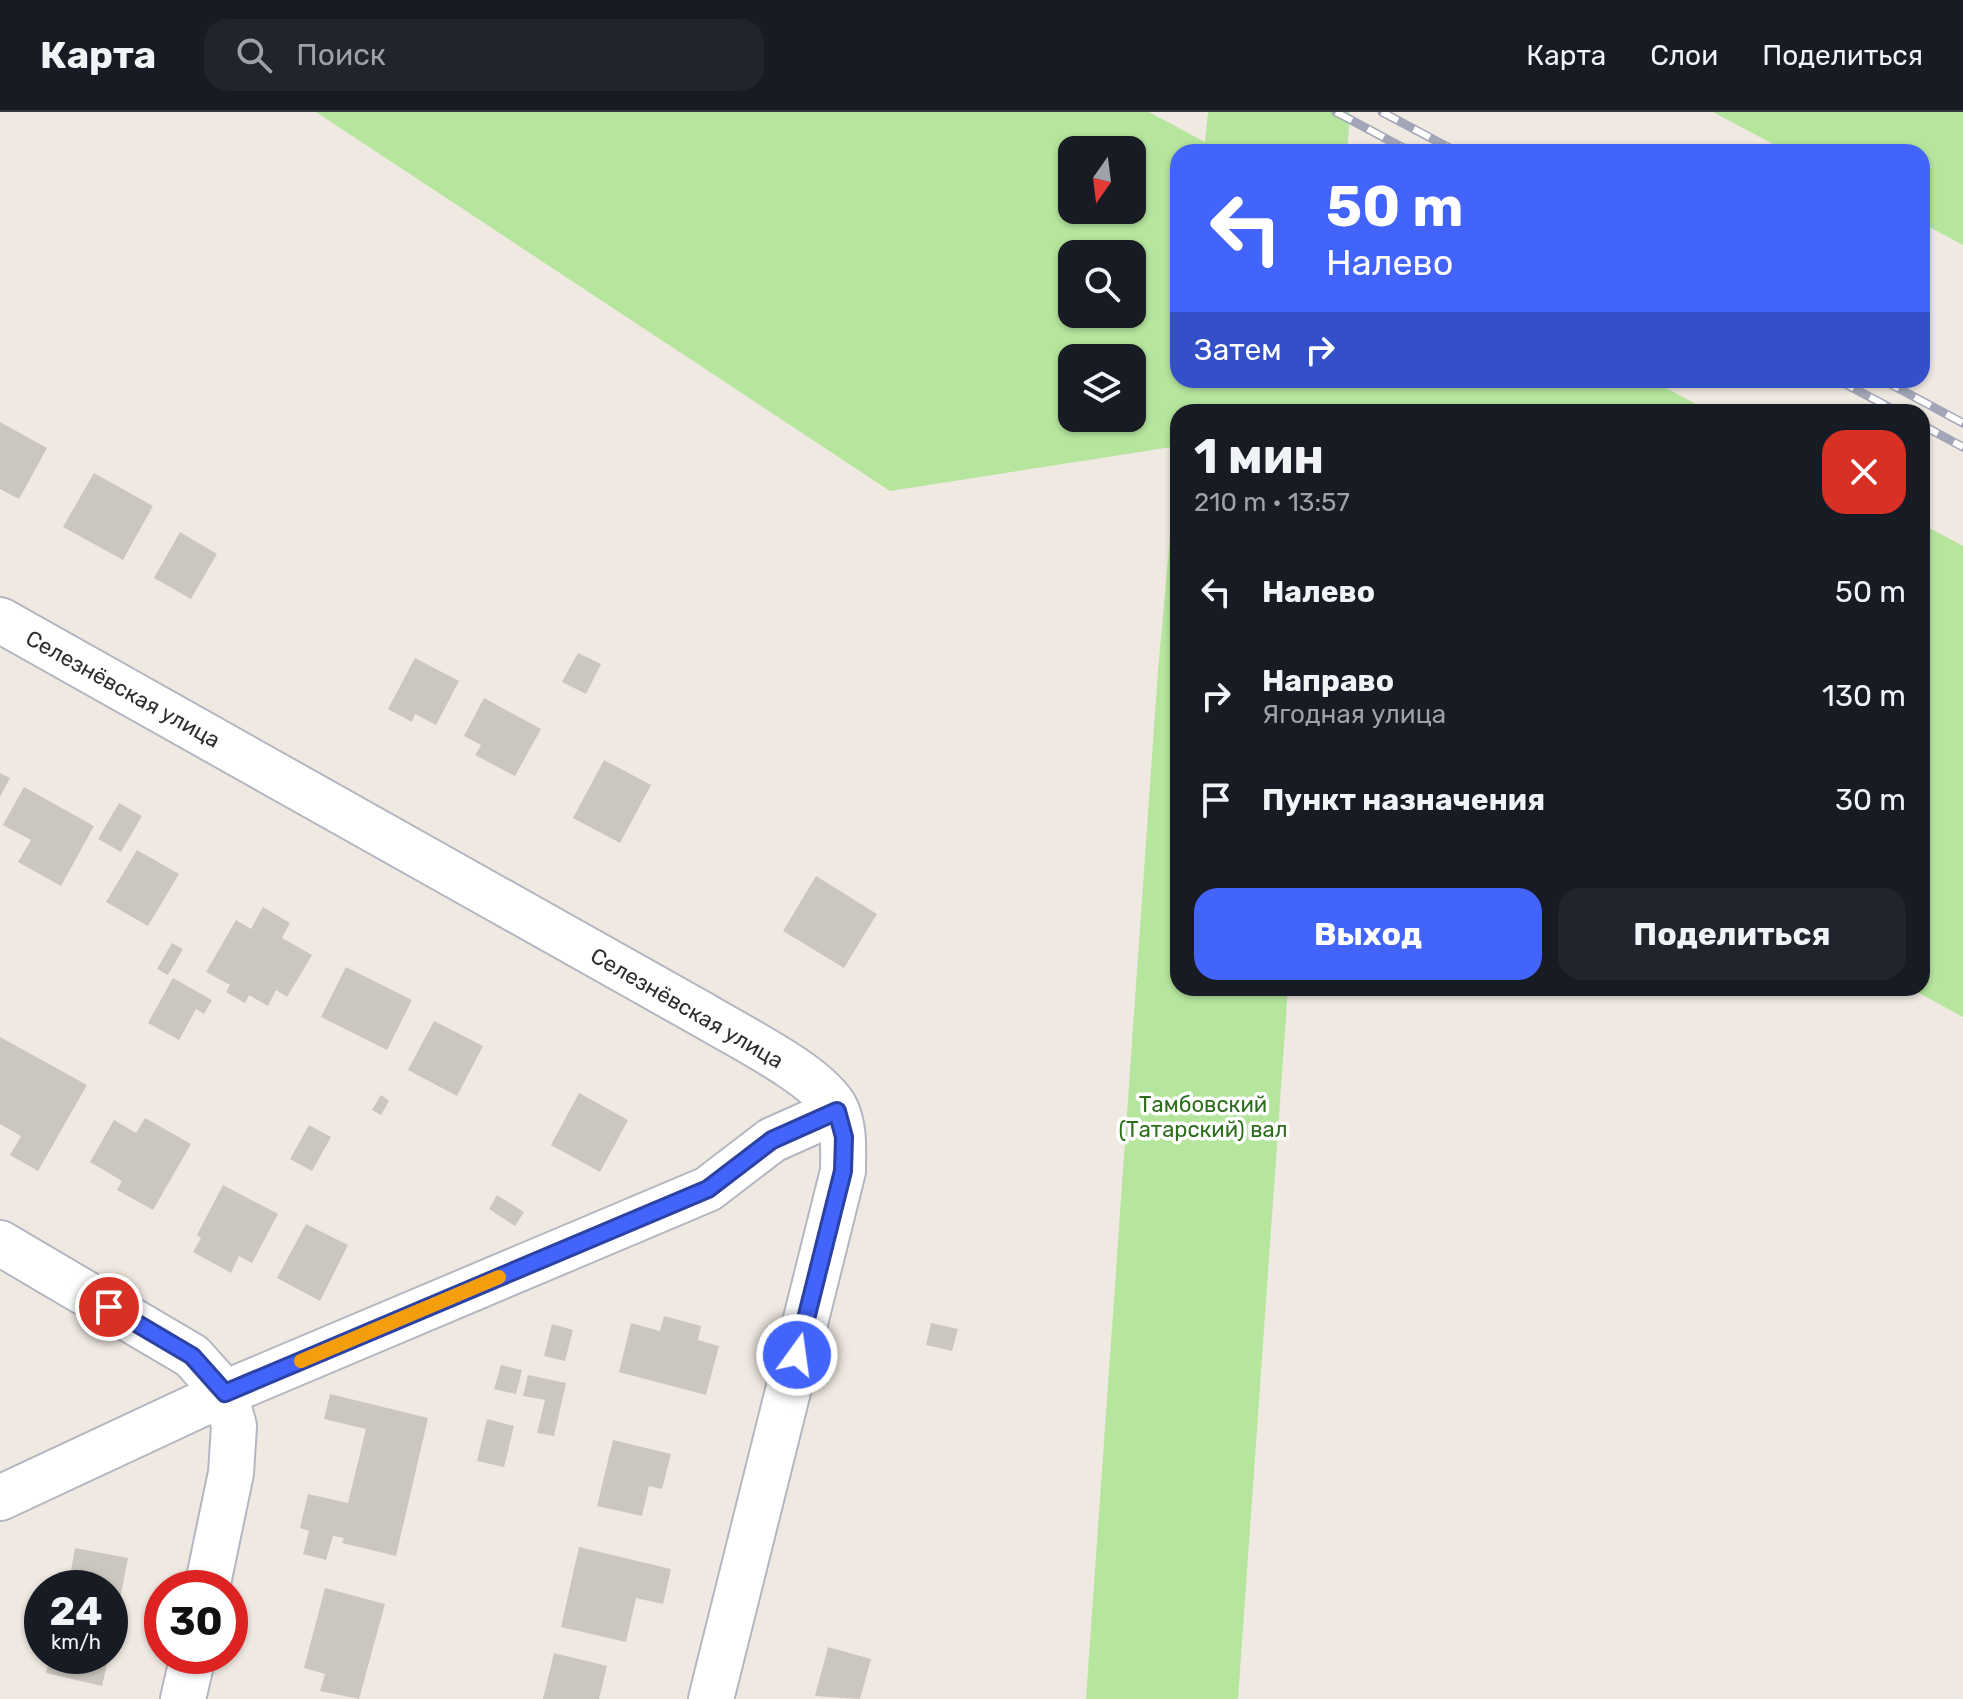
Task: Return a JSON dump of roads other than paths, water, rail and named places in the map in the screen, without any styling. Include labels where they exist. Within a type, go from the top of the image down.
[{"type":"street","name":"Селезнёвская улица","points":[[0,620],[705,1016],[802,1075],[827,1094],[837,1111]]},
{"type":"street","points":[[0,1498],[225,1393],[708,1189],[772,1140],[837,1111],[844,1137],[843,1171],[711,1699]]},
{"type":"street","points":[[0,1243],[192,1356],[225,1393],[234,1426],[231,1473],[211,1570]]},
{"type":"street","points":[[183,1699],[189,1674]]},
{"type":"railway","points":[[1336,112],[1396,144]]},
{"type":"railway","points":[[1382,112],[1442,144]]},
{"type":"railway","points":[[1853,388],[1883,404]]},
{"type":"railway","points":[[1898,388],[1928,404]]},
{"type":"railway","points":[[1930,405],[1963,423]]},
{"type":"railway","points":[[1930,429],[1963,447]]},
{"type":"park label","name":"Тамбовский (Татарский) вал","points":[[1203,1116]]}]
